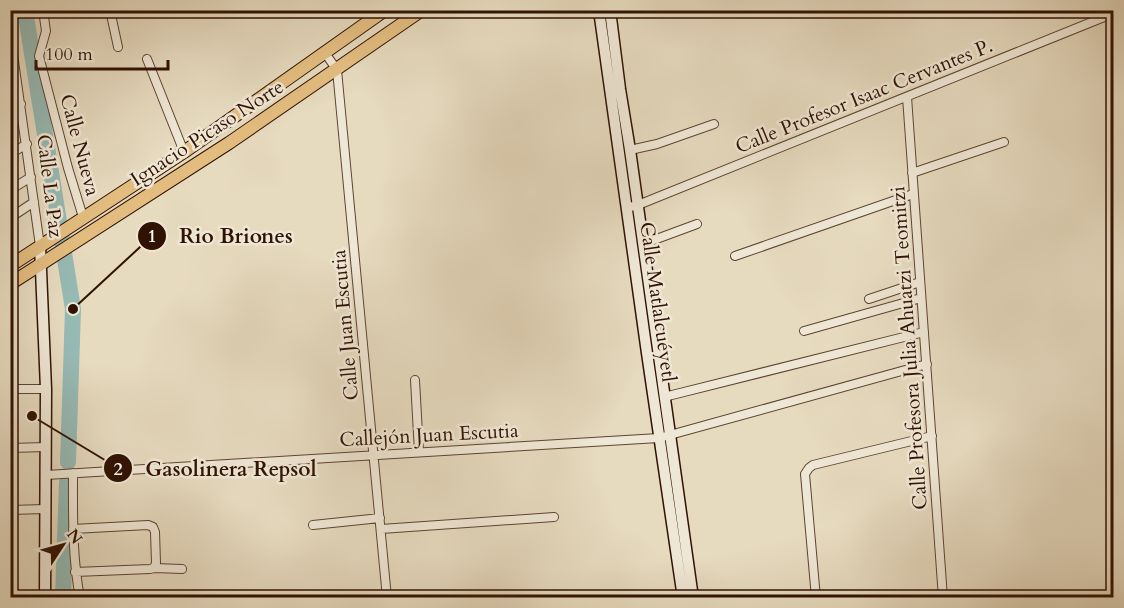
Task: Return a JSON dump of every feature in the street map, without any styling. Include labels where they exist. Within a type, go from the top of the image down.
[{"type":"main road","name":"Ignacio Picaso Norte","points":[[10,266],[184,152],[385,10]]},
{"type":"main road","name":"Ignacio Picaso Norte","points":[[10,284],[229,143],[337,70],[405,15],[422,10]]},
{"type":"main road","name":"Calle Matlalcuéyetl","points":[[599,10],[626,208],[688,596]]},
{"type":"main road","name":"Calle Matlalcuéyetl","points":[[610,10],[664,397],[664,437]]},
{"type":"main road","name":"Calle La Paz","points":[[40,246],[46,389],[45,597]]},
{"type":"street","name":"Calle Nueva","points":[[43,10],[46,31],[39,56],[68,168],[78,221]]},
{"type":"street","points":[[110,10],[118,47]]},
{"type":"street","name":"Calle Profesor Isaac Cervantes P.","points":[[626,208],[1113,13]]},
{"type":"street","name":"Calle La Paz","points":[[10,33],[40,246]]},
{"type":"street","name":"Calle Juan Escutia","points":[[325,53],[337,70],[387,597]]},
{"type":"street","points":[[147,59],[184,152]]},
{"type":"street","name":"Calle Profesora Julia Ahuatzi Teomitzi","points":[[907,97],[943,597]]},
{"type":"street","points":[[10,110],[21,104]]},
{"type":"street","points":[[630,150],[657,144],[714,124]]},
{"type":"street","points":[[912,173],[1004,142]]},
{"type":"street","points":[[10,154],[27,144]]},
{"type":"street","points":[[10,190],[31,177]]},
{"type":"street","points":[[735,256],[914,194]]},
{"type":"street","points":[[10,218],[34,202]]},
{"type":"street","points":[[643,244],[697,224]]},
{"type":"street","points":[[869,299],[920,282]]},
{"type":"street","points":[[804,331],[921,298]]},
{"type":"street","points":[[664,397],[924,332]]},
{"type":"street","name":"Callejón Juan Escutia","points":[[46,475],[664,437],[927,364]]},
{"type":"street","points":[[415,380],[419,452]]},
{"type":"street","points":[[10,389],[46,389]]},
{"type":"street","points":[[816,597],[805,474],[809,468],[813,465],[932,436]]},
{"type":"street","points":[[10,448],[46,447]]},
{"type":"street","points":[[73,473],[75,572],[80,597]]},
{"type":"street","points":[[10,510],[45,509]]},
{"type":"street","points":[[381,529],[554,517]]},
{"type":"street","points":[[313,525],[380,518]]},
{"type":"street","points":[[73,529],[148,525],[153,527],[156,563],[154,568]]},
{"type":"street","points":[[75,572],[182,569]]},
{"type":"street","points":[[600,597],[688,596]]},
{"type":"waterway","points":[[25,10],[73,309],[68,462]]},
{"type":"waterway","points":[[63,598],[67,482]]},
{"type":"place","name":"Rio Briones","points":[[73,309]]},
{"type":"place","name":"Gasolinera Repsol","points":[[32,416]]}]
